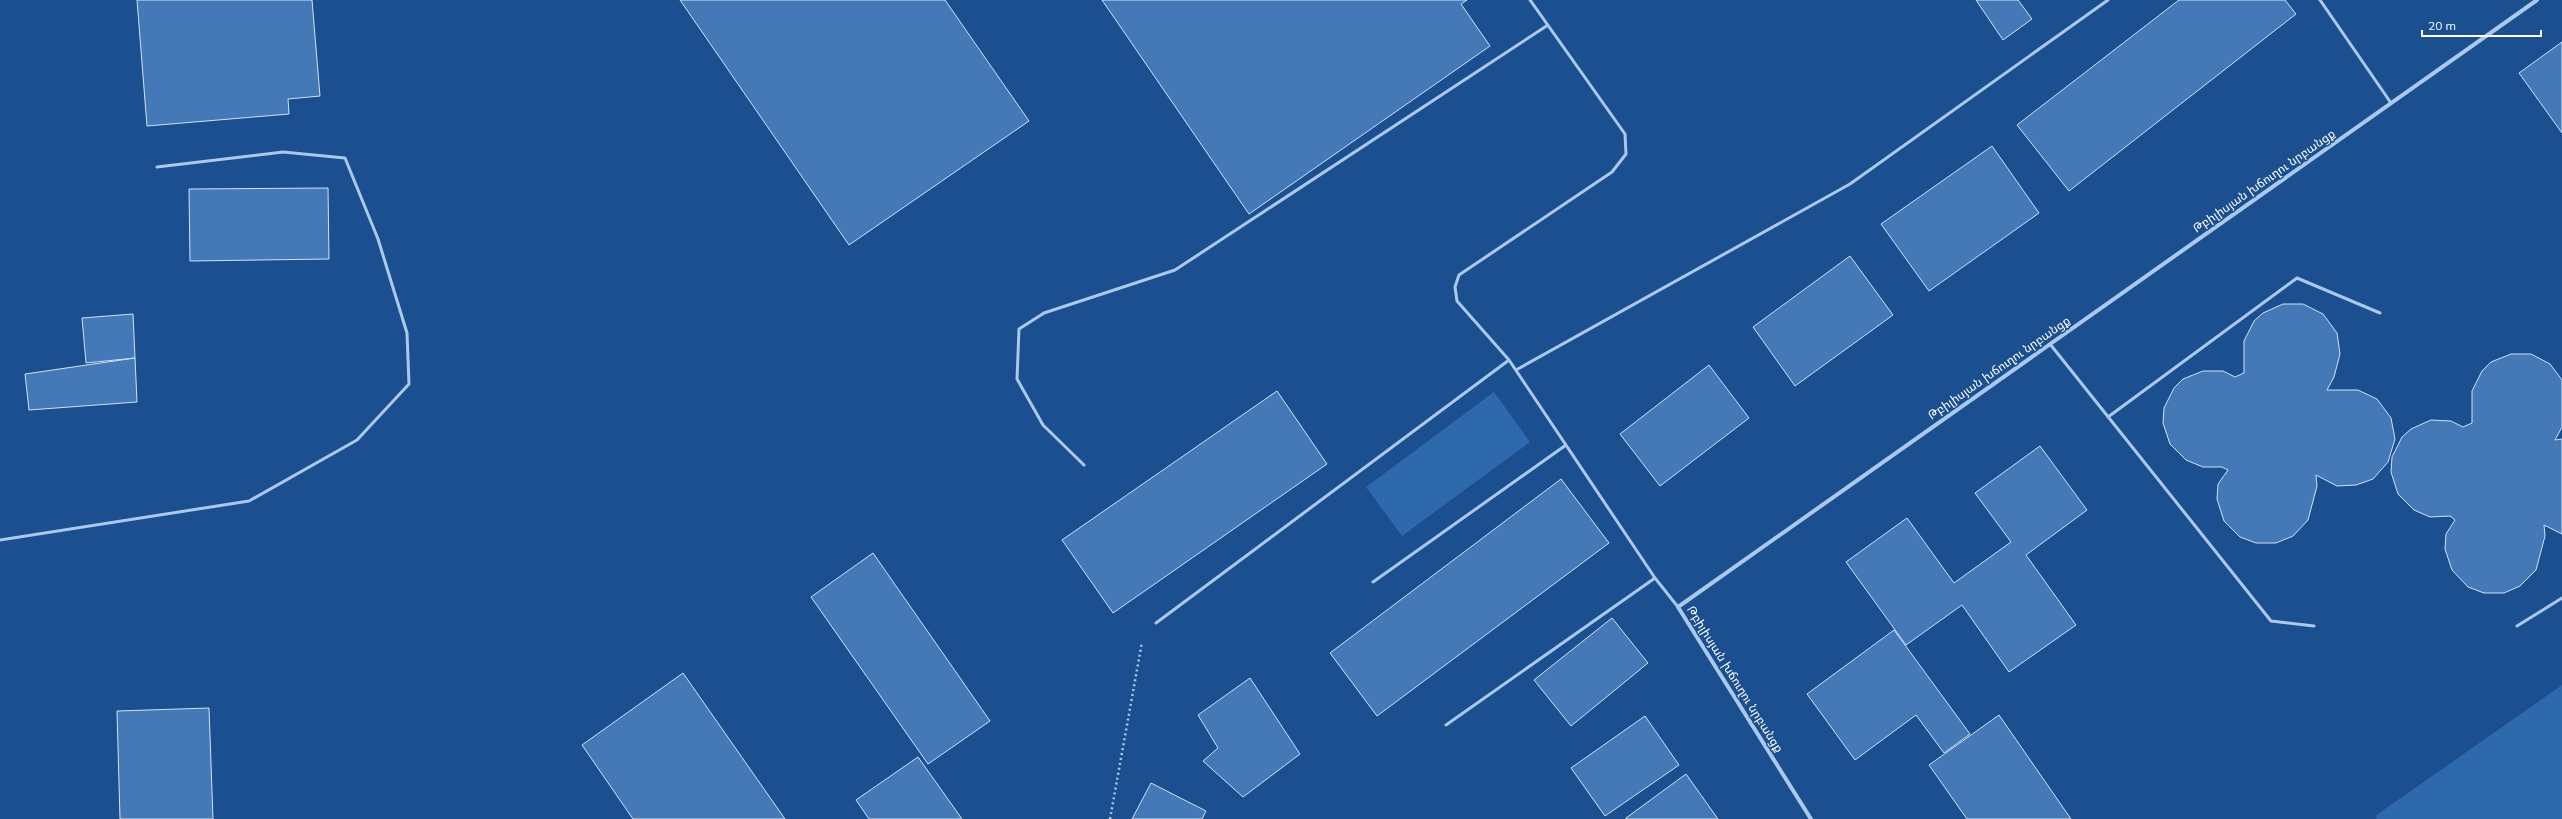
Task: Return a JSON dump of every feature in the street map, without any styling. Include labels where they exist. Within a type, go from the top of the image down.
[{"type":"street","name":"Թբիլիսյան խճուղու նրբանցք","points":[[1811,819],[1678,607],[2537,0]]},
{"type":"lane","points":[[1530,0],[1625,134],[1626,154],[1612,172],[1459,275],[1455,288],[1457,301],[1509,360],[1655,578],[1678,607]]},
{"type":"lane","points":[[1516,370],[1850,184],[2108,0]]},
{"type":"lane","points":[[2320,0],[2391,103]]},
{"type":"lane","points":[[1084,465],[1043,425],[1017,379],[1019,329],[1044,313],[1175,270],[1548,25]]},
{"type":"lane","points":[[0,540],[248,501],[357,440],[409,384],[407,333],[378,239],[345,158],[283,152],[157,167]]},
{"type":"lane","points":[[2108,417],[2297,278],[2380,313]]},
{"type":"lane","points":[[2050,344],[2271,620],[2314,626]]},
{"type":"lane","points":[[1156,623],[1509,360]]},
{"type":"lane","points":[[1373,582],[1566,445]]},
{"type":"lane","points":[[1446,725],[1655,578]]},
{"type":"lane","points":[[2517,626],[2562,598]]},
{"type":"path","points":[[1110,819],[1143,636],[1156,623]]},
{"type":"shaded area","points":[[1494,392],[1530,442],[1402,536],[1366,487]]},
{"type":"shaded area","points":[[2562,685],[2562,819],[2377,819],[2375,816]]},
{"type":"building","points":[[137,0],[312,0],[320,96],[288,99],[289,114],[147,126]]},
{"type":"building","points":[[680,0],[945,0],[1029,121],[849,245]]},
{"type":"building","points":[[1102,0],[1467,0],[1461,4],[1490,46],[1249,214]]},
{"type":"building","points":[[1976,0],[2018,0],[2032,19],[2003,40]]},
{"type":"building","points":[[2179,0],[2285,0],[2296,14],[2069,191],[2017,125]]},
{"type":"building","points":[[2562,42],[2562,133],[2519,73]]},
{"type":"building","points":[[1992,146],[2039,213],[1929,291],[1881,224]]},
{"type":"building","points":[[328,188],[329,259],[190,261],[189,189]]},
{"type":"building","points":[[1850,256],[1893,315],[1795,386],[1753,327]]},
{"type":"building","points":[[2283,304],[2303,304],[2323,314],[2337,333],[2340,354],[2334,377],[2327,390],[2358,390],[2377,399],[2391,418],[2395,439],[2388,462],[2373,479],[2356,485],[2337,486],[2316,475],[2317,486],[2308,520],[2293,536],[2276,543],[2256,543],[2240,537],[2224,521],[2217,499],[2218,484],[2228,470],[2222,467],[2203,467],[2186,460],[2170,444],[2163,423],[2164,408],[2174,388],[2183,379],[2203,371],[2223,371],[2235,377],[2244,373],[2244,341],[2254,321],[2263,313]]},
{"type":"building","points":[[133,314],[135,358],[86,363],[82,318]]},
{"type":"building","points":[[2511,354],[2531,354],[2550,364],[2562,380],[2562,427],[2555,440],[2562,439],[2562,534],[2544,525],[2545,536],[2536,570],[2520,586],[2504,593],[2484,593],[2468,587],[2452,570],[2445,549],[2446,534],[2455,520],[2450,516],[2430,517],[2414,510],[2398,494],[2391,472],[2392,457],[2402,437],[2411,429],[2431,420],[2451,421],[2463,427],[2472,423],[2472,391],[2482,371],[2491,362]]},
{"type":"building","points":[[135,358],[137,402],[29,410],[25,374]]},
{"type":"building","points":[[1709,365],[1749,418],[1660,486],[1620,434]]},
{"type":"building","points":[[1277,391],[1327,464],[1113,613],[1062,540]]},
{"type":"building","points":[[2040,446],[2087,510],[2026,555],[2076,625],[2009,672],[1962,605],[1906,645],[1846,562],[1907,518],[1954,583],[2011,542],[1975,493]]},
{"type":"building","points":[[1561,479],[1609,543],[1377,716],[1330,653]]},
{"type":"building","points":[[873,553],[990,721],[928,764],[811,597]]},
{"type":"building","points":[[1612,618],[1648,663],[1571,726],[1534,680]]},
{"type":"building","points":[[1894,630],[1970,734],[1944,753],[1916,715],[1855,760],[1807,694]]},
{"type":"building","points":[[683,673],[785,819],[633,819],[582,745]]},
{"type":"building","points":[[1250,678],[1300,754],[1243,797],[1203,761],[1218,748],[1198,715]]},
{"type":"building","points":[[209,708],[213,819],[120,819],[117,711]]},
{"type":"building","points":[[1999,715],[2071,819],[1967,819],[1929,765]]},
{"type":"building","points":[[1645,716],[1679,765],[1605,816],[1571,768]]},
{"type":"building","points":[[918,757],[962,819],[869,819],[856,800]]},
{"type":"building","points":[[1686,774],[1718,819],[1626,819],[1626,818]]},
{"type":"building","points":[[1151,783],[1206,811],[1202,819],[1132,819]]}]
